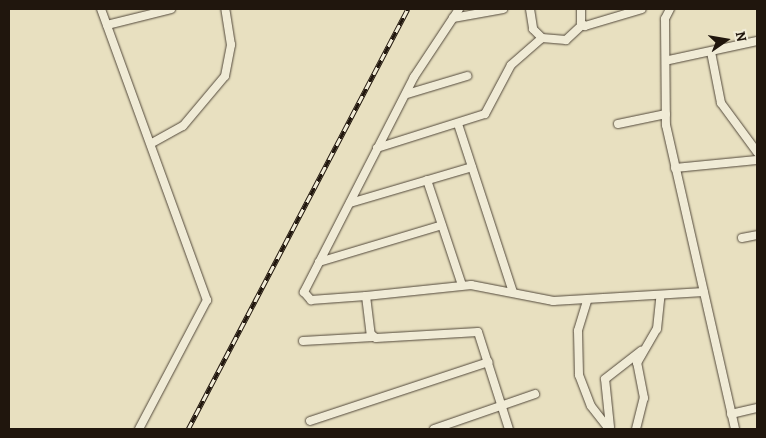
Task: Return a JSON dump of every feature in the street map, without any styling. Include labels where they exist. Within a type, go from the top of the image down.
[{"type":"street","points":[[101,9],[152,143],[207,300],[139,429]]},
{"type":"street","points":[[107,25],[171,9]]},
{"type":"street","points":[[152,143],[183,126],[225,76],[231,45],[225,9]]},
{"type":"street","points":[[459,9],[407,94],[377,148],[304,292],[307,299],[366,296],[462,285],[513,292],[553,301],[660,298],[704,292]]},
{"type":"street","points":[[453,18],[503,9]]},
{"type":"street","points":[[530,9],[533,29],[542,38],[566,40],[582,25],[642,9]]},
{"type":"street","points":[[581,9],[582,25]]},
{"type":"street","points":[[670,9],[664,19],[668,60],[666,114],[675,168],[735,429]]},
{"type":"street","points":[[377,148],[485,114],[511,65],[542,38]]},
{"type":"street","points":[[668,60],[757,41]]},
{"type":"street","points":[[711,52],[721,102],[757,152]]},
{"type":"street","points":[[407,94],[467,76]]},
{"type":"street","points":[[618,124],[666,114]]},
{"type":"street","points":[[458,124],[513,292]]},
{"type":"street","points":[[675,168],[757,160]]},
{"type":"street","points":[[350,202],[472,167]]},
{"type":"street","points":[[428,180],[462,285]]},
{"type":"street","points":[[319,262],[442,224]]},
{"type":"street","points":[[742,238],[757,234]]},
{"type":"street","points":[[366,296],[373,337]]},
{"type":"street","points":[[609,429],[603,394],[605,379],[640,351],[657,329],[660,298]]},
{"type":"street","points":[[587,301],[578,331],[579,375],[591,406],[609,429]]},
{"type":"street","points":[[303,341],[475,330],[488,362],[509,429]]},
{"type":"street","points":[[636,429],[644,402],[637,366],[640,351]]},
{"type":"street","points":[[310,421],[488,362]]},
{"type":"street","points":[[434,429],[458,426],[534,394]]},
{"type":"street","points":[[731,414],[757,408]]},
{"type":"railway","points":[[188,429],[408,9]]}]
